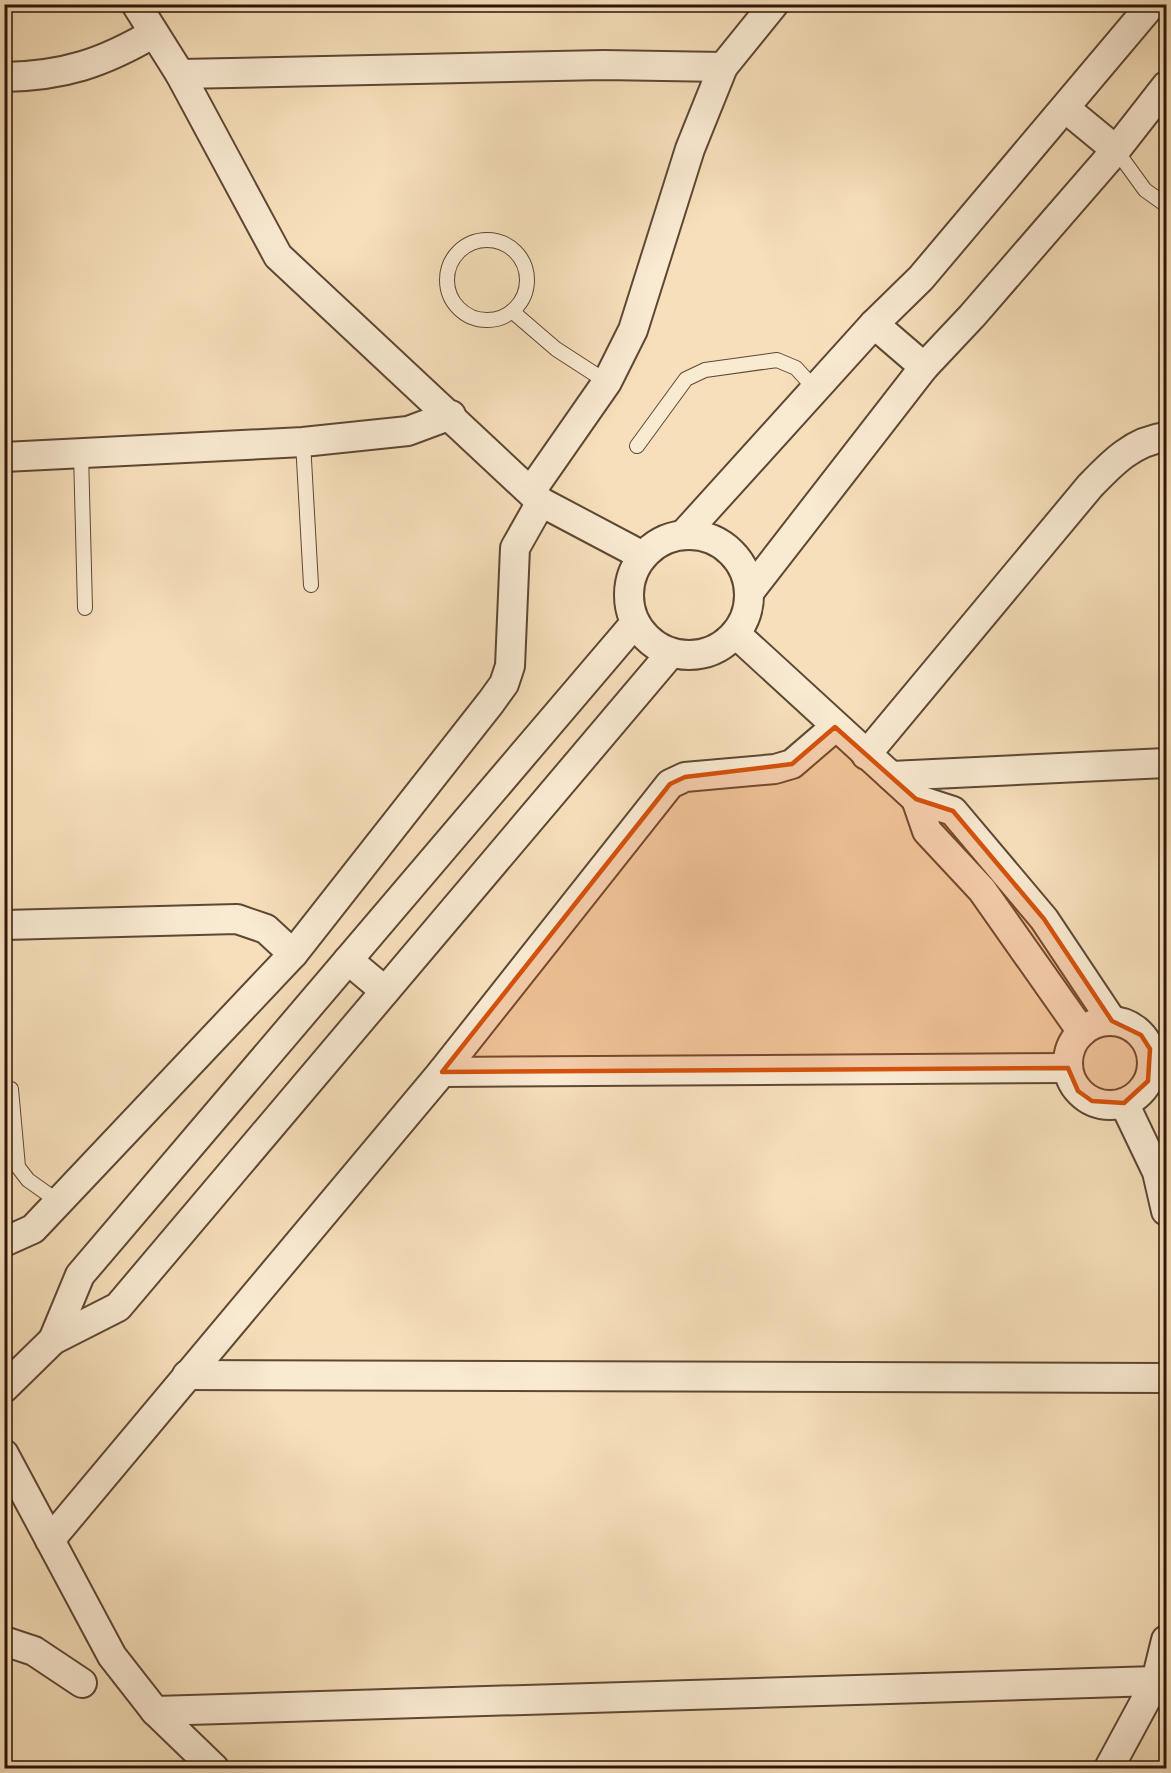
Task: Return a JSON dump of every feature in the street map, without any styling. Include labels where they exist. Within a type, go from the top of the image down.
[{"type":"street","points":[[136,4],[180,74],[278,256],[536,496],[643,556]]},
{"type":"street","points":[[4,1242],[33,1229],[293,954],[504,684],[510,666],[515,548],[536,496],[607,382],[633,330],[690,149],[723,67],[774,4]]},
{"type":"street","points":[[684,534],[874,324],[921,278],[1152,4]]},
{"type":"street","points":[[4,77],[43,75],[80,69],[121,53],[154,33]]},
{"type":"street","points":[[180,74],[592,65],[723,67]]},
{"type":"street","points":[[750,590],[924,367],[972,316],[1116,150],[1167,87]]},
{"type":"street","points":[[1065,108],[1116,150]]},
{"type":"street","points":[[874,324],[924,367]]},
{"type":"street","points":[[4,457],[303,442],[408,431],[451,415]]},
{"type":"street","points":[[867,755],[1089,486],[1119,455],[1155,438],[1167,437]]},
{"type":"street","points":[[684,534],[708,537],[729,548],[744,567],[750,590],[748,613],[736,634],[717,649],[695,656],[671,653],[650,641],[635,623],[628,600],[631,576],[643,556],[661,541],[684,534]]},
{"type":"street","points":[[52,1340],[80,1275],[635,623]]},
{"type":"street","points":[[736,634],[916,799],[952,811],[1044,919],[1112,1021]]},
{"type":"street","points":[[4,1388],[52,1340],[118,1306],[671,653]]},
{"type":"street","points":[[50,1540],[442,1072],[670,784],[686,777],[775,768],[792,764],[835,727]]},
{"type":"street","points":[[891,776],[1167,763]]},
{"type":"street","points":[[916,799],[927,831],[982,890],[1082,1032]]},
{"type":"street","points":[[4,925],[237,919],[266,929],[293,954]]},
{"type":"street","points":[[348,960],[385,991]]},
{"type":"street","points":[[1112,1021],[1128,1025],[1142,1035],[1160,1064],[1138,1094],[1124,1102],[1108,1105],[1092,1101],[1078,1091],[1068,1068],[1072,1045],[1082,1032],[1096,1024],[1112,1021]]},
{"type":"street","points":[[442,1072],[1068,1068]]},
{"type":"street","points":[[1124,1102],[1157,1172],[1167,1211]]},
{"type":"street","points":[[188,1375],[1167,1378]]},
{"type":"street","points":[[4,1454],[112,1656],[155,1712],[214,1768]]},
{"type":"street","points":[[1109,1768],[1156,1681],[1167,1640]]},
{"type":"street","points":[[4,1641],[34,1651],[82,1683]]},
{"type":"street","points":[[155,1712],[1156,1681]]},
{"type":"lane","points":[[1116,150],[1145,190],[1167,205]]},
{"type":"lane","points":[[492,240],[508,245],[520,255],[527,270],[528,285],[523,300],[513,312],[499,320],[483,321],[468,316],[456,306],[448,292],[447,276],[452,261],[462,249],[476,241],[492,240]]},
{"type":"lane","points":[[513,312],[556,349],[607,382]]},
{"type":"lane","points":[[637,446],[687,379],[705,370],[777,360],[796,368],[814,389]]},
{"type":"lane","points":[[303,442],[311,585]]},
{"type":"lane","points":[[81,453],[85,608]]},
{"type":"lane","points":[[11,1089],[18,1167],[28,1180],[59,1202]]},
{"type":"highlighted area","points":[[835,727],[916,799],[953,811],[1044,919],[1112,1021],[1141,1035],[1150,1049],[1148,1081],[1124,1103],[1092,1101],[1078,1091],[1068,1068],[442,1072],[670,784],[685,777],[792,764]]}]
